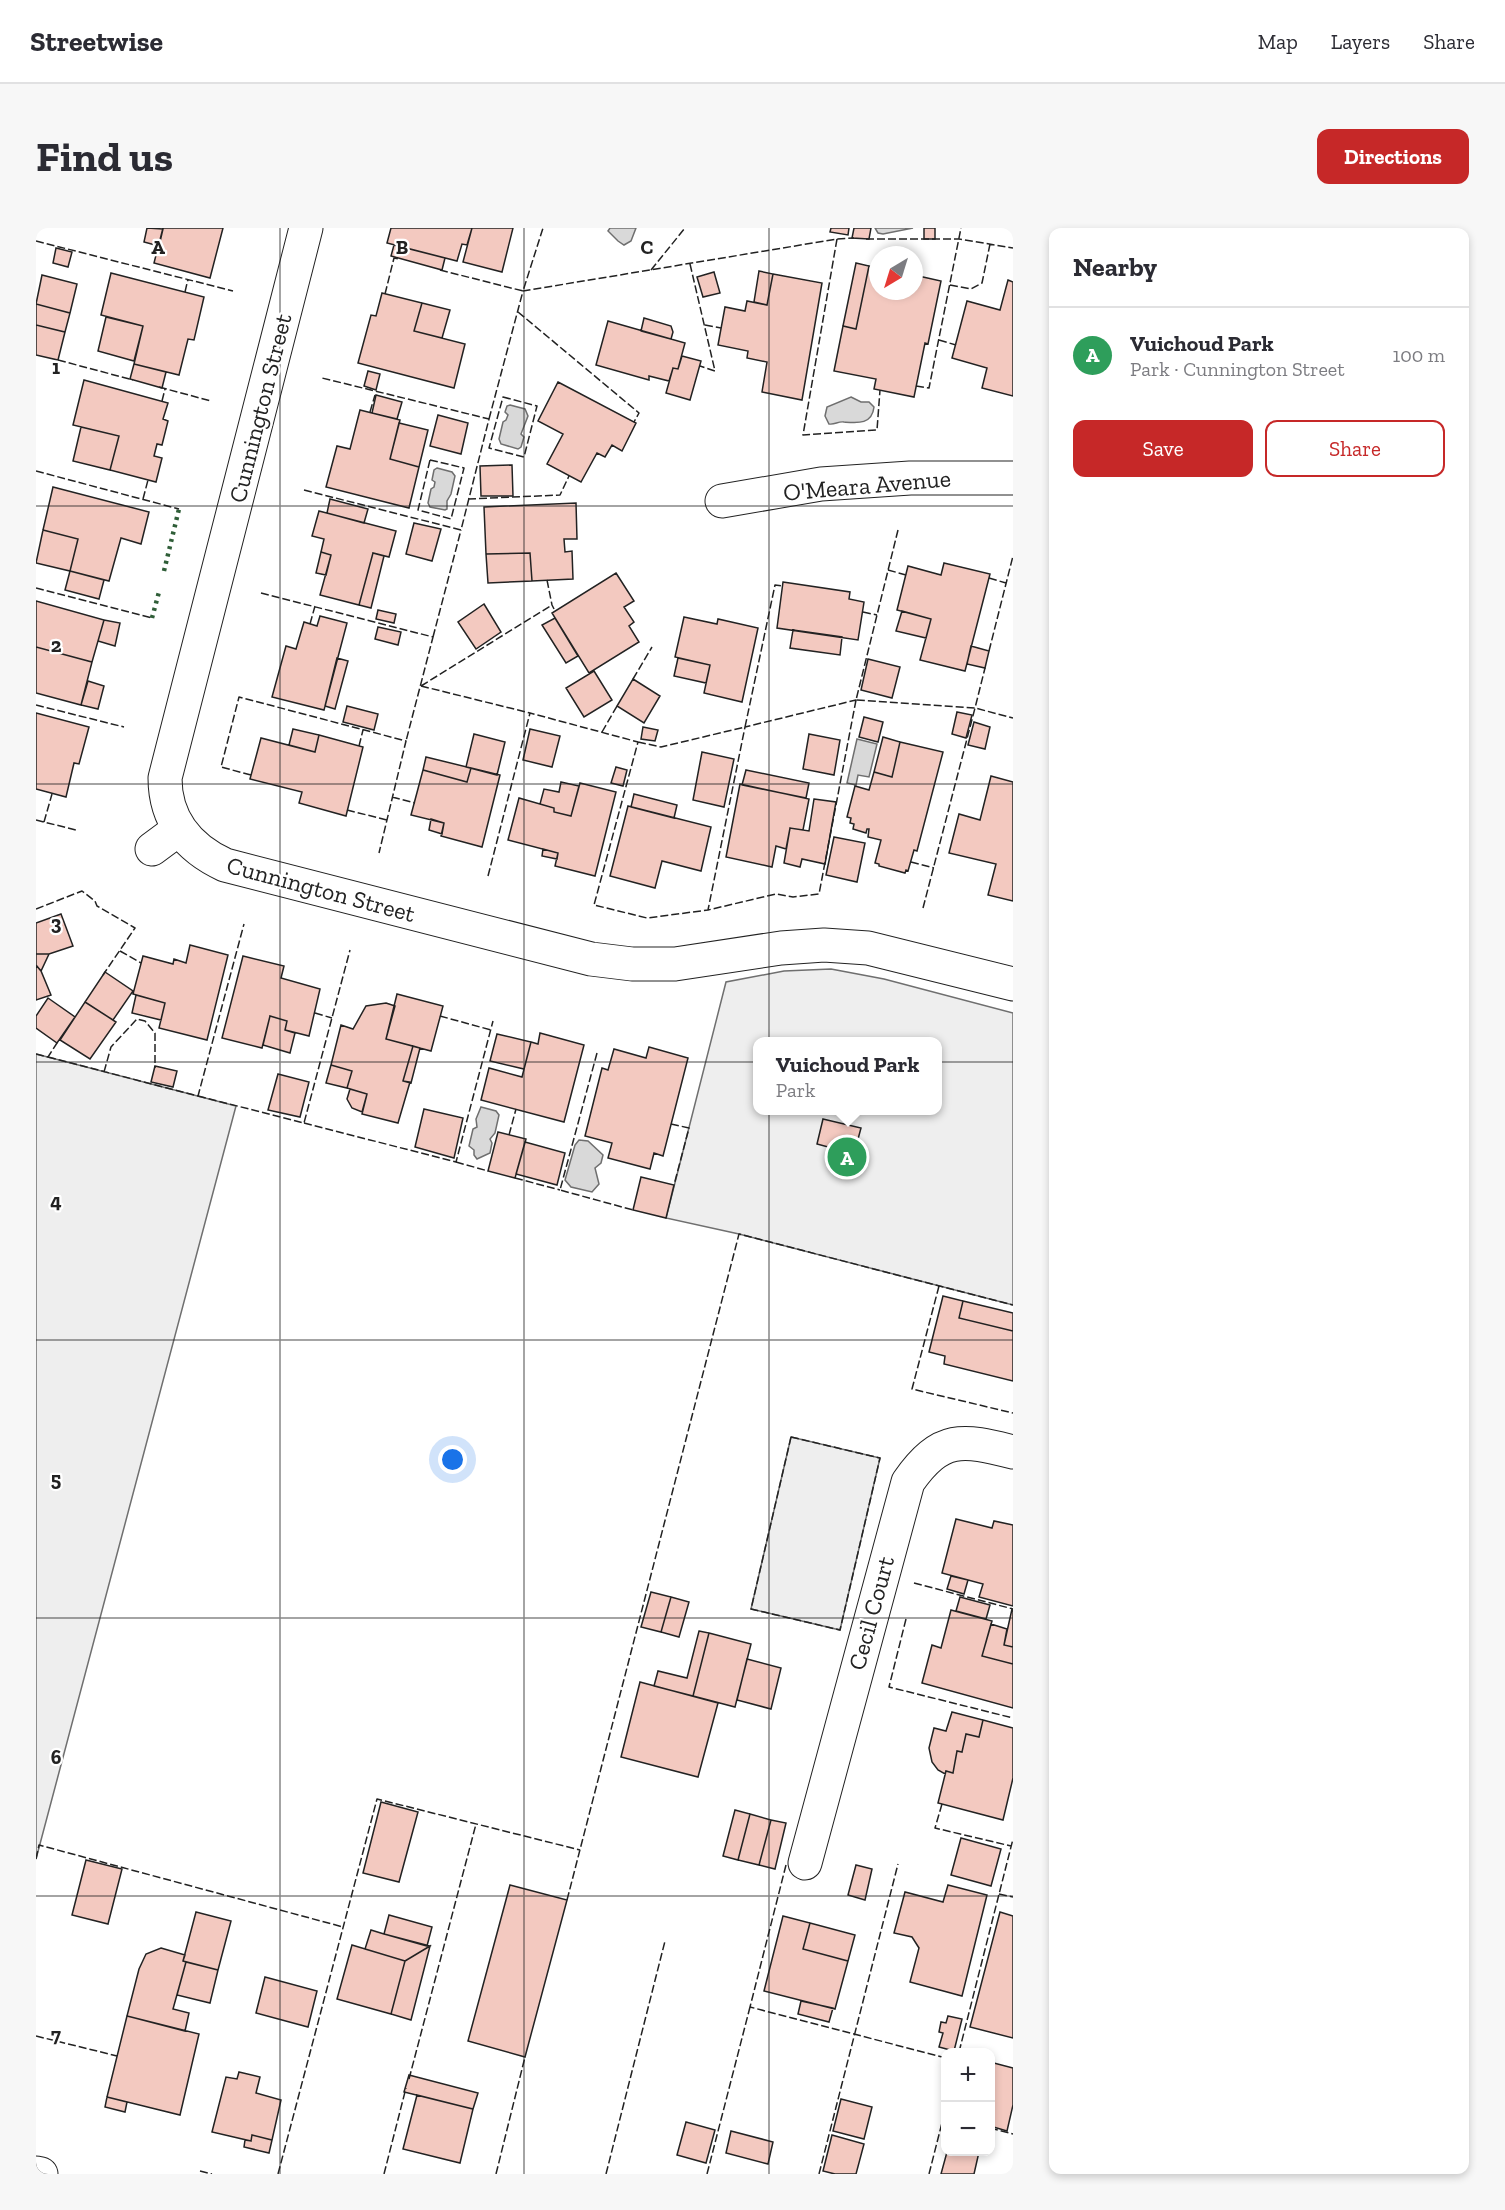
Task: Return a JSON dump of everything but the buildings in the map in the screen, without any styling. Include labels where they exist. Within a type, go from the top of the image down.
[{"type":"street","name":"Cunnington Street","points":[[306,228],[165,778],[165,796],[179,829],[205,856],[225,865],[591,959],[632,964],[675,964],[781,948],[824,945],[868,948],[1013,984]]},
{"type":"street","name":"O'Meara Avenue","points":[[722,501],[820,484],[910,478],[1013,477]]},
{"type":"street","points":[[152,849],[179,829]]},
{"type":"street","name":"Cecil Court","points":[[805,1863],[902,1496],[908,1482],[932,1453],[949,1445],[967,1443],[1013,1452]]},
{"type":"street","points":[[36,2173],[41,2174]]},
{"type":"shaded area","points":[[610,228],[636,228],[631,241],[624,245],[608,231]]},
{"type":"shaded area","points":[[875,228],[913,228],[883,234],[878,233]]},
{"type":"shaded area","points":[[851,397],[861,402],[869,402],[874,407],[870,417],[863,422],[829,424],[825,416],[827,407]]},
{"type":"shaded area","points":[[507,406],[525,409],[528,416],[521,434],[524,437],[521,447],[518,449],[501,444],[499,439],[503,422],[508,415],[505,412]]},
{"type":"shaded area","points":[[437,468],[452,472],[455,476],[445,510],[430,507],[428,503],[435,482],[432,480],[434,470]]},
{"type":"shaded area","points":[[857,739],[877,744],[869,777],[858,775],[856,785],[847,783]]},
{"type":"shaded area","points":[[831,969],[884,979],[1013,1013],[1013,1305],[739,1234],[666,1218],[726,982],[784,971]]},
{"type":"shaded area","points":[[36,1054],[236,1106],[36,1859]]},
{"type":"shaded area","points":[[481,1107],[496,1111],[499,1115],[495,1133],[490,1139],[492,1143],[490,1153],[477,1159],[474,1150],[469,1146],[473,1129],[477,1127],[476,1119]]},
{"type":"shaded area","points":[[579,1140],[588,1141],[603,1155],[601,1163],[595,1168],[599,1184],[592,1192],[571,1187],[565,1180],[575,1145]]},
{"type":"shaded area","points":[[791,1437],[880,1458],[840,1630],[751,1609]]},
{"type":"hedge","points":[[164,571],[179,509]]},
{"type":"hedge","points":[[152,618],[159,592]]},
{"type":"fence","points":[[440,270],[523,291],[543,228]]},
{"type":"fence","points":[[651,270],[685,228]]},
{"type":"fence","points":[[916,386],[929,388],[961,228]]},
{"type":"fence","points":[[489,419],[523,291],[854,238]]},
{"type":"fence","points":[[837,239],[803,435],[877,430],[880,390]]},
{"type":"fence","points":[[866,239],[959,239],[1013,248]]},
{"type":"fence","points":[[36,241],[233,291]]},
{"type":"fence","points":[[950,285],[971,289],[982,283],[990,244]]},
{"type":"fence","points":[[385,294],[394,258],[399,259]]},
{"type":"fence","points":[[690,264],[715,371],[700,366]]},
{"type":"fence","points":[[185,292],[188,279]]},
{"type":"fence","points":[[518,312],[639,413],[634,422]]},
{"type":"fence","points":[[705,325],[721,328]]},
{"type":"fence","points":[[939,340],[956,345]]},
{"type":"fence","points":[[58,360],[133,380]]},
{"type":"fence","points":[[304,490],[461,530],[489,419],[322,378]]},
{"type":"fence","points":[[159,387],[211,401]]},
{"type":"fence","points":[[162,401],[165,389]]},
{"type":"fence","points":[[370,412],[375,395]]},
{"type":"fence","points":[[503,397],[537,406],[524,457],[489,448],[503,397]]},
{"type":"fence","points":[[430,460],[464,468],[451,519],[418,510],[430,460]]},
{"type":"fence","points":[[36,471],[179,509]]},
{"type":"fence","points":[[468,499],[560,495],[569,476]]},
{"type":"fence","points":[[143,499],[148,480]]},
{"type":"fence","points":[[433,637],[461,530]]},
{"type":"fence","points":[[898,530],[856,700],[975,708],[985,668]]},
{"type":"fence","points":[[989,651],[1013,556]]},
{"type":"fence","points":[[888,570],[906,575]]},
{"type":"fence","points":[[989,578],[1006,583]]},
{"type":"fence","points":[[547,580],[555,611]]},
{"type":"fence","points":[[638,742],[661,747],[745,727],[775,585],[783,586]]},
{"type":"fence","points":[[36,588],[152,618]]},
{"type":"fence","points":[[261,593],[433,637],[406,741]]},
{"type":"fence","points":[[421,686],[552,605]]},
{"type":"fence","points":[[310,624],[315,606]]},
{"type":"fence","points":[[863,612],[877,615]]},
{"type":"fence","points":[[633,679],[652,647]]},
{"type":"fence","points":[[421,686],[530,713]]},
{"type":"fence","points":[[251,775],[221,767],[239,697],[406,741],[379,853]]},
{"type":"fence","points":[[856,700],[819,894],[793,897],[776,894],[708,910],[745,727],[856,700]]},
{"type":"fence","points":[[36,705],[124,727]]},
{"type":"fence","points":[[602,732],[617,706]]},
{"type":"fence","points":[[923,908],[975,708],[1013,718]]},
{"type":"fence","points":[[488,876],[530,713],[638,742],[594,905],[647,918],[708,910]]},
{"type":"fence","points":[[359,746],[363,730]]},
{"type":"fence","points":[[44,822],[52,794]]},
{"type":"fence","points":[[392,797],[415,803]]},
{"type":"fence","points":[[347,810],[387,820]]},
{"type":"fence","points":[[36,820],[76,830]]},
{"type":"fence","points":[[911,862],[934,868]]},
{"type":"fence","points":[[36,909],[82,891],[95,901],[97,906],[135,928],[103,975]]},
{"type":"fence","points":[[48,1057],[198,1096],[244,924]]},
{"type":"fence","points":[[198,1096],[304,1123],[350,950]]},
{"type":"fence","points":[[120,951],[141,963]]},
{"type":"fence","points":[[315,1013],[332,1018]]},
{"type":"fence","points":[[440,1016],[491,1030]]},
{"type":"fence","points":[[104,1072],[111,1047],[137,1019],[145,1021],[155,1033],[155,1068]]},
{"type":"fence","points":[[304,1123],[456,1162],[493,1021]]},
{"type":"fence","points":[[36,1054],[48,1057],[57,1043]]},
{"type":"fence","points":[[597,1053],[560,1190],[633,1210]]},
{"type":"fence","points":[[509,1135],[516,1109]]},
{"type":"fence","points":[[671,1124],[689,1128],[674,1185]]},
{"type":"fence","points":[[456,1162],[488,1171]]},
{"type":"fence","points":[[515,1178],[560,1190]]},
{"type":"fence","points":[[567,1900],[739,1234],[1013,1305]]},
{"type":"fence","points":[[939,1286],[912,1389],[1013,1413]]},
{"type":"fence","points":[[791,1437],[880,1458],[840,1630],[751,1609],[791,1437]]},
{"type":"fence","points":[[914,1583],[1013,1609]]},
{"type":"fence","points":[[906,1619],[889,1687],[1013,1718]]},
{"type":"fence","points":[[278,2174],[377,1799],[580,1850]]},
{"type":"fence","points":[[942,1804],[935,1828],[1011,1846]]},
{"type":"fence","points":[[409,2079],[476,1824]]},
{"type":"fence","points":[[960,2048],[1013,1839]]},
{"type":"fence","points":[[36,1859],[39,1845],[343,1927]]},
{"type":"fence","points":[[819,2174],[898,1864]]},
{"type":"fence","points":[[786,1865],[750,2007],[941,2057]]},
{"type":"fence","points":[[999,1894],[1013,1897]]},
{"type":"fence","points":[[606,2174],[665,1941]]},
{"type":"fence","points":[[707,2174],[750,2007]]},
{"type":"fence","points":[[36,2036],[117,2056]]},
{"type":"fence","points":[[496,2174],[525,2057]]},
{"type":"fence","points":[[384,2174],[406,2088]]},
{"type":"fence","points":[[929,2174],[941,2127]]},
{"type":"fence","points":[[995,2129],[1013,2134]]},
{"type":"fence","points":[[200,2171],[212,2174]]},
{"type":"place","name":"Vuichoud Park","points":[[847,1157]]}]
